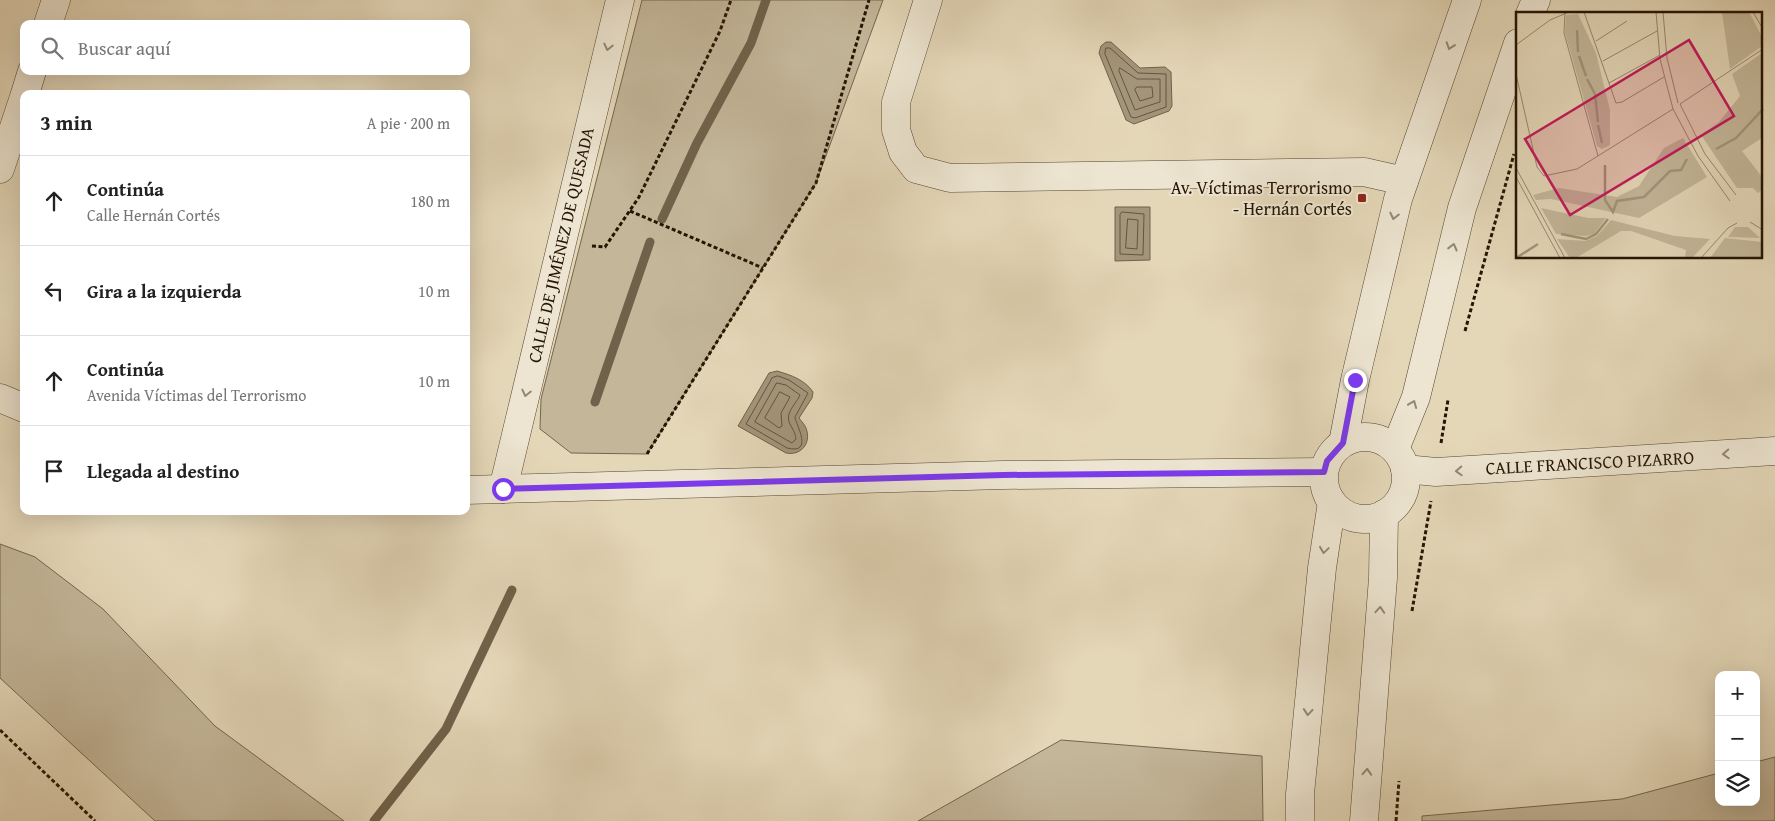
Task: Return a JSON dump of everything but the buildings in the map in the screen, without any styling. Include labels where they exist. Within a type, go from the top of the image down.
[{"type":"street","points":[[49,20],[56,0]]},
{"type":"street","name":"CALLE DE JIMÉNEZ DE QUESADA","points":[[503,489],[620,0]]},
{"type":"street","points":[[928,0],[896,102],[896,130],[902,152],[916,169],[950,178],[1364,172],[1404,181]]},
{"type":"street","points":[[1343,443],[1355,380],[1404,181],[1467,0]]},
{"type":"street","points":[[1531,12],[1536,0]]},
{"type":"street","points":[[1400,459],[1379,439],[1361,437],[1343,443],[1330,456],[1324,472],[1326,493],[1332,502],[1346,514],[1366,519],[1384,514],[1398,503],[1405,487],[1400,459],[1462,208],[1516,49]]},
{"type":"street","points":[[26,90],[31,75]]},
{"type":"street","points":[[0,169],[20,110]]},
{"type":"street","points":[[0,398],[20,406]]},
{"type":"street","name":"CALLE FRANCISCO PIZARRO","points":[[1400,459],[1444,471],[1775,451]]},
{"type":"street","points":[[470,490],[1003,475],[1324,472]]},
{"type":"street","points":[[1300,821],[1300,794],[1320,587],[1332,502]]},
{"type":"street","points":[[1364,821],[1382,578],[1384,514]]},
{"type":"path","points":[[589,245],[605,247],[640,197],[707,57],[731,0]]},
{"type":"path","points":[[648,454],[816,183],[869,0]]},
{"type":"path","points":[[630,211],[763,268]]},
{"type":"path","points":[[0,730],[95,821]]},
{"type":"shaded area","points":[[642,0],[883,0],[816,183],[647,454],[571,453],[540,429],[541,399]]},
{"type":"shaded area","points":[[0,544],[35,557],[103,609],[215,726],[344,821],[155,821],[0,678]]},
{"type":"shaded area","points":[[1061,740],[1262,756],[1263,821],[918,821]]},
{"type":"shaded area","points":[[1775,757],[1775,821],[1422,821],[1422,816],[1622,799],[1715,774],[1715,806],[1760,806],[1760,761]]},
{"type":"water","points":[[1106,42],[1111,42],[1140,68],[1165,67],[1171,72],[1172,106],[1169,111],[1134,124],[1126,120],[1099,53],[1101,46]]},
{"type":"water","points":[[1115,207],[1150,207],[1150,260],[1115,261]]},
{"type":"water","points":[[777,371],[802,381],[813,392],[812,398],[799,418],[806,428],[806,444],[804,448],[796,453],[786,453],[738,426],[769,373]]},
{"type":"waterway","points":[[662,219],[697,143],[751,43],[766,0]]},
{"type":"waterway","points":[[595,402],[650,242]]},
{"type":"waterway","points":[[374,821],[446,729],[512,590]]},
{"type":"place","name":"Av. Víctimas Terrorismo - Hernán Cortés","points":[[1362,198]]},
{"type":"route","points":[[503,489],[1003,475],[1324,472],[1327,461],[1343,443],[1355,380]]}]
